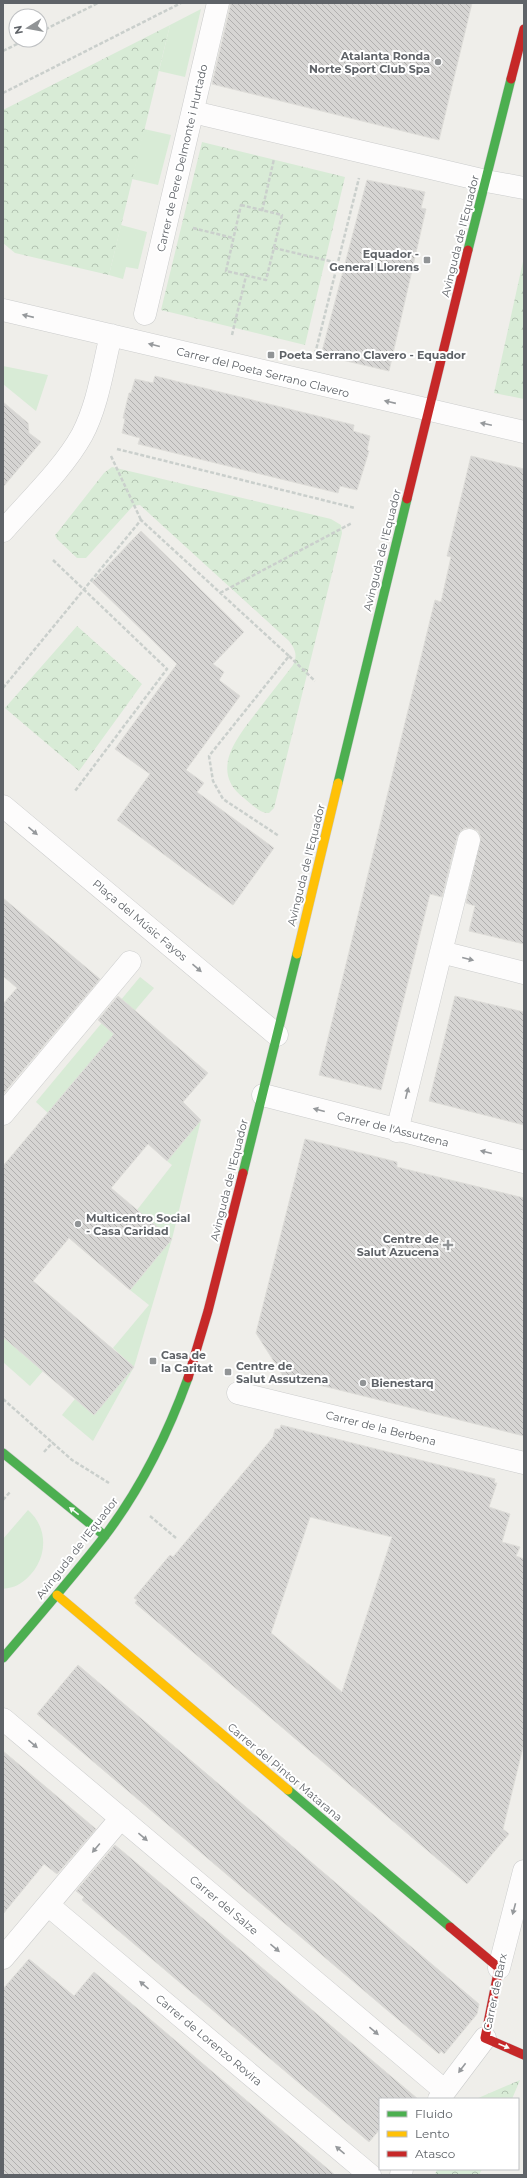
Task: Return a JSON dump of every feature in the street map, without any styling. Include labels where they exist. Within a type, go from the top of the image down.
[{"type":"street","name":"Carrer de Pere Delmonte i Hurtado","points":[[145,314],[218,3]]},
{"type":"street","name":"Avinguda de l'Equador","points":[[3,1658],[105,1536],[130,1499],[160,1444],[187,1380],[208,1311],[263,1095],[428,411],[524,29]]},
{"type":"street","points":[[193,112],[486,181],[524,188]]},
{"type":"street","name":"Carrer del Poeta Serrano Clavero","points":[[3,310],[428,411],[524,432]]},
{"type":"street","points":[[3,531],[64,461],[83,433],[100,382],[111,335]]},
{"type":"street","name":"Plaça del Músic Fayos","points":[[3,806],[277,1035]]},
{"type":"street","points":[[398,1131],[469,840]]},
{"type":"street","points":[[441,952],[524,973]]},
{"type":"street","points":[[3,1114],[130,962]]},
{"type":"street","name":"Carrer de l'Assutzena","points":[[263,1095],[398,1131],[524,1162]]},
{"type":"street","name":"Carrer de la Berbena","points":[[238,1393],[524,1463]]},
{"type":"street","points":[[3,1453],[105,1536]]},
{"type":"street","name":"Carrer del Pintor Matarana","points":[[57,1595],[499,1968]]},
{"type":"street","points":[[3,1639],[12,1647]]},
{"type":"street","name":"Carrer del Salze","points":[[3,1719],[121,1818],[442,2095]]},
{"type":"street","points":[[3,1958],[121,1818]]},
{"type":"street","name":"Carrer de Barx","points":[[442,2095],[485,2038],[499,1968],[524,1871]]},
{"type":"street","name":"Carrer de Lorenzo Rovira","points":[[48,1905],[370,2175]]},
{"type":"street","points":[[485,2038],[524,2055]]},
{"type":"path","points":[[48,28],[98,3]]},
{"type":"path","points":[[3,93],[181,3]]},
{"type":"path","points":[[262,211],[281,132]]},
{"type":"path","points":[[315,354],[366,152]]},
{"type":"path","points":[[241,205],[262,211],[282,215],[266,280],[226,271],[241,205]]},
{"type":"path","points":[[167,222],[233,238]]},
{"type":"path","points":[[274,248],[338,263]]},
{"type":"path","points":[[232,335],[246,276]]},
{"type":"path","points":[[117,449],[355,508]]},
{"type":"path","points":[[111,456],[142,520],[315,681]]},
{"type":"path","points":[[3,688],[142,520]]},
{"type":"path","points":[[220,593],[352,523]]},
{"type":"path","points":[[53,560],[167,669],[75,791]]},
{"type":"path","points":[[278,836],[224,799],[213,781],[209,756],[289,656]]},
{"type":"path","points":[[3,1400],[72,1460],[101,1477],[130,1499],[176,1538]]},
{"type":"path","points":[[3,1500],[10,1492]]},
{"type":"green space","points":[[201,9],[185,77],[159,71],[170,25]]},
{"type":"green space","points":[[170,25],[109,275],[15,253],[3,243],[3,110]]},
{"type":"green space","points":[[144,129],[171,135],[158,185],[132,179]]},
{"type":"green space","points":[[202,142],[345,177],[305,345],[161,310]]},
{"type":"green space","points":[[121,225],[147,232],[138,269],[126,267],[123,279],[109,275]]},
{"type":"green space","points":[[524,257],[524,399],[494,393]]},
{"type":"green space","points":[[3,366],[48,375],[36,411],[3,384]]},
{"type":"green space","points":[[112,467],[331,519],[341,525],[342,533],[274,808],[269,813],[263,812],[256,808],[233,787],[228,776],[227,764],[230,752],[243,730],[293,665],[296,655],[294,649],[289,641],[140,505],[133,506],[86,558],[77,558],[57,539],[55,535],[104,473]]},
{"type":"green space","points":[[77,626],[142,684],[79,771],[5,708]]},
{"type":"green space","points":[[140,977],[154,988],[48,1113],[36,1102]]},
{"type":"green space","points":[[201,1120],[172,1239],[137,1210],[172,1165],[167,1161]]},
{"type":"green space","points":[[172,1239],[134,1367],[113,1348],[149,1305],[130,1290]]},
{"type":"green space","points":[[3,1337],[43,1371],[30,1386],[3,1362]]},
{"type":"green space","points":[[134,1367],[93,1441],[62,1415],[75,1399],[94,1414]]},
{"type":"green space","points":[[28,1510],[36,1518],[41,1528],[43,1548],[41,1558],[29,1576],[21,1583],[3,1589],[3,1539]]},
{"type":"green space","points":[[520,2080],[512,2098],[478,2098]]},
{"type":"green space","points":[[437,2170],[482,2170],[479,2175],[435,2175]]},
{"type":"building","points":[[231,3],[472,3],[439,140],[212,84]]},
{"type":"building","points":[[367,180],[425,192],[421,208],[426,209],[389,371],[321,355]]},
{"type":"building","points":[[155,376],[354,425],[353,431],[370,436],[367,450],[369,451],[357,490],[340,486],[338,493],[138,444],[140,438],[122,433],[125,419],[123,418],[129,393],[131,393],[135,379],[153,383]]},
{"type":"building","points":[[3,402],[28,423],[29,433],[41,442],[3,487]]},
{"type":"building","points":[[471,456],[524,469],[524,944],[469,931],[475,906],[466,903],[481,837],[478,831],[472,828],[465,828],[457,837],[442,897],[430,894],[381,1090],[319,1075],[435,600],[441,602],[451,557],[447,556]]},
{"type":"building","points":[[141,531],[244,632],[213,664],[224,672],[219,680],[240,696],[186,770],[204,783],[197,792],[274,848],[233,905],[117,820],[150,774],[115,749],[177,664],[92,582]]},
{"type":"building","points":[[3,898],[100,979],[3,1094],[3,1004],[17,988],[3,976]]},
{"type":"building","name":"Multicentro Social - Casa Caridad","points":[[118,996],[208,1073],[183,1102],[201,1120],[167,1161],[148,1144],[111,1188],[172,1239],[130,1290],[69,1238],[33,1281],[134,1367],[94,1415],[3,1337],[3,1166],[114,1034],[98,1020]]},
{"type":"building","points":[[455,996],[524,1012],[524,1125],[429,1101]]},
{"type":"building","points":[[305,1139],[397,1162],[397,1167],[524,1198],[524,1436],[283,1376],[256,1333]]},
{"type":"building","points":[[281,1425],[495,1479],[494,1483],[497,1483],[489,1507],[510,1514],[502,1542],[520,1547],[516,1556],[524,1559],[524,1743],[503,1829],[509,1834],[467,1884],[135,1603],[137,1600],[134,1598],[170,1555],[173,1557],[273,1437],[275,1429],[280,1429]],"holes":[[[310,1517],[392,1537],[342,1692],[271,1633]]]},
{"type":"building","points":[[78,1665],[479,2004],[477,2014],[444,2054],[441,2051],[439,2054],[37,1714]]},
{"type":"building","points":[[3,1751],[96,1829],[57,1874],[44,1864],[3,1914]]},
{"type":"building","points":[[115,1845],[417,2098],[379,2098],[379,2130],[369,2142],[82,1900],[84,1897],[76,1891]]},
{"type":"building","points":[[29,1959],[74,1996],[94,1972],[335,2175],[3,2175],[3,1989]]},
{"type":"traffic: fast","points":[[468,250],[511,79]]},
{"type":"traffic: fast","points":[[338,783],[407,499]]},
{"type":"traffic: fast","points":[[243,1173],[297,954]]},
{"type":"traffic: fast","points":[[3,1658],[80,1568],[130,1500],[172,1419],[188,1378]]},
{"type":"traffic: fast","points":[[3,1453],[105,1536]]},
{"type":"traffic: fast","points":[[288,1790],[450,1927]]},
{"type":"traffic: slow","points":[[297,954],[338,783]]},
{"type":"traffic: slow","points":[[57,1595],[288,1790]]},
{"type":"traffic: jam","points":[[511,79],[524,29]]},
{"type":"traffic: jam","points":[[407,499],[468,250]]},
{"type":"traffic: jam","points":[[188,1378],[208,1311],[243,1173]]},
{"type":"traffic: jam","points":[[450,1927],[499,1968],[485,2038],[524,2055]]},
{"type":"place","name":"Atalanta Ronda Norte Sport Club Spa","points":[[438,62]]},
{"type":"place","name":"Equador - General Llorens","points":[[427,260]]},
{"type":"place","name":"Poeta Serrano Clavero - Equador","points":[[271,355]]},
{"type":"place","name":"Multicentro Social - Casa Caridad","points":[[78,1224]]},
{"type":"place","name":"Centre de Salut Azucena","points":[[448,1245]]},
{"type":"place","name":"Casa de la Caritat","points":[[153,1361]]},
{"type":"place","name":"Centre de Salut Assutzena","points":[[228,1372]]},
{"type":"place","name":"Bienestarq","points":[[363,1383]]}]
